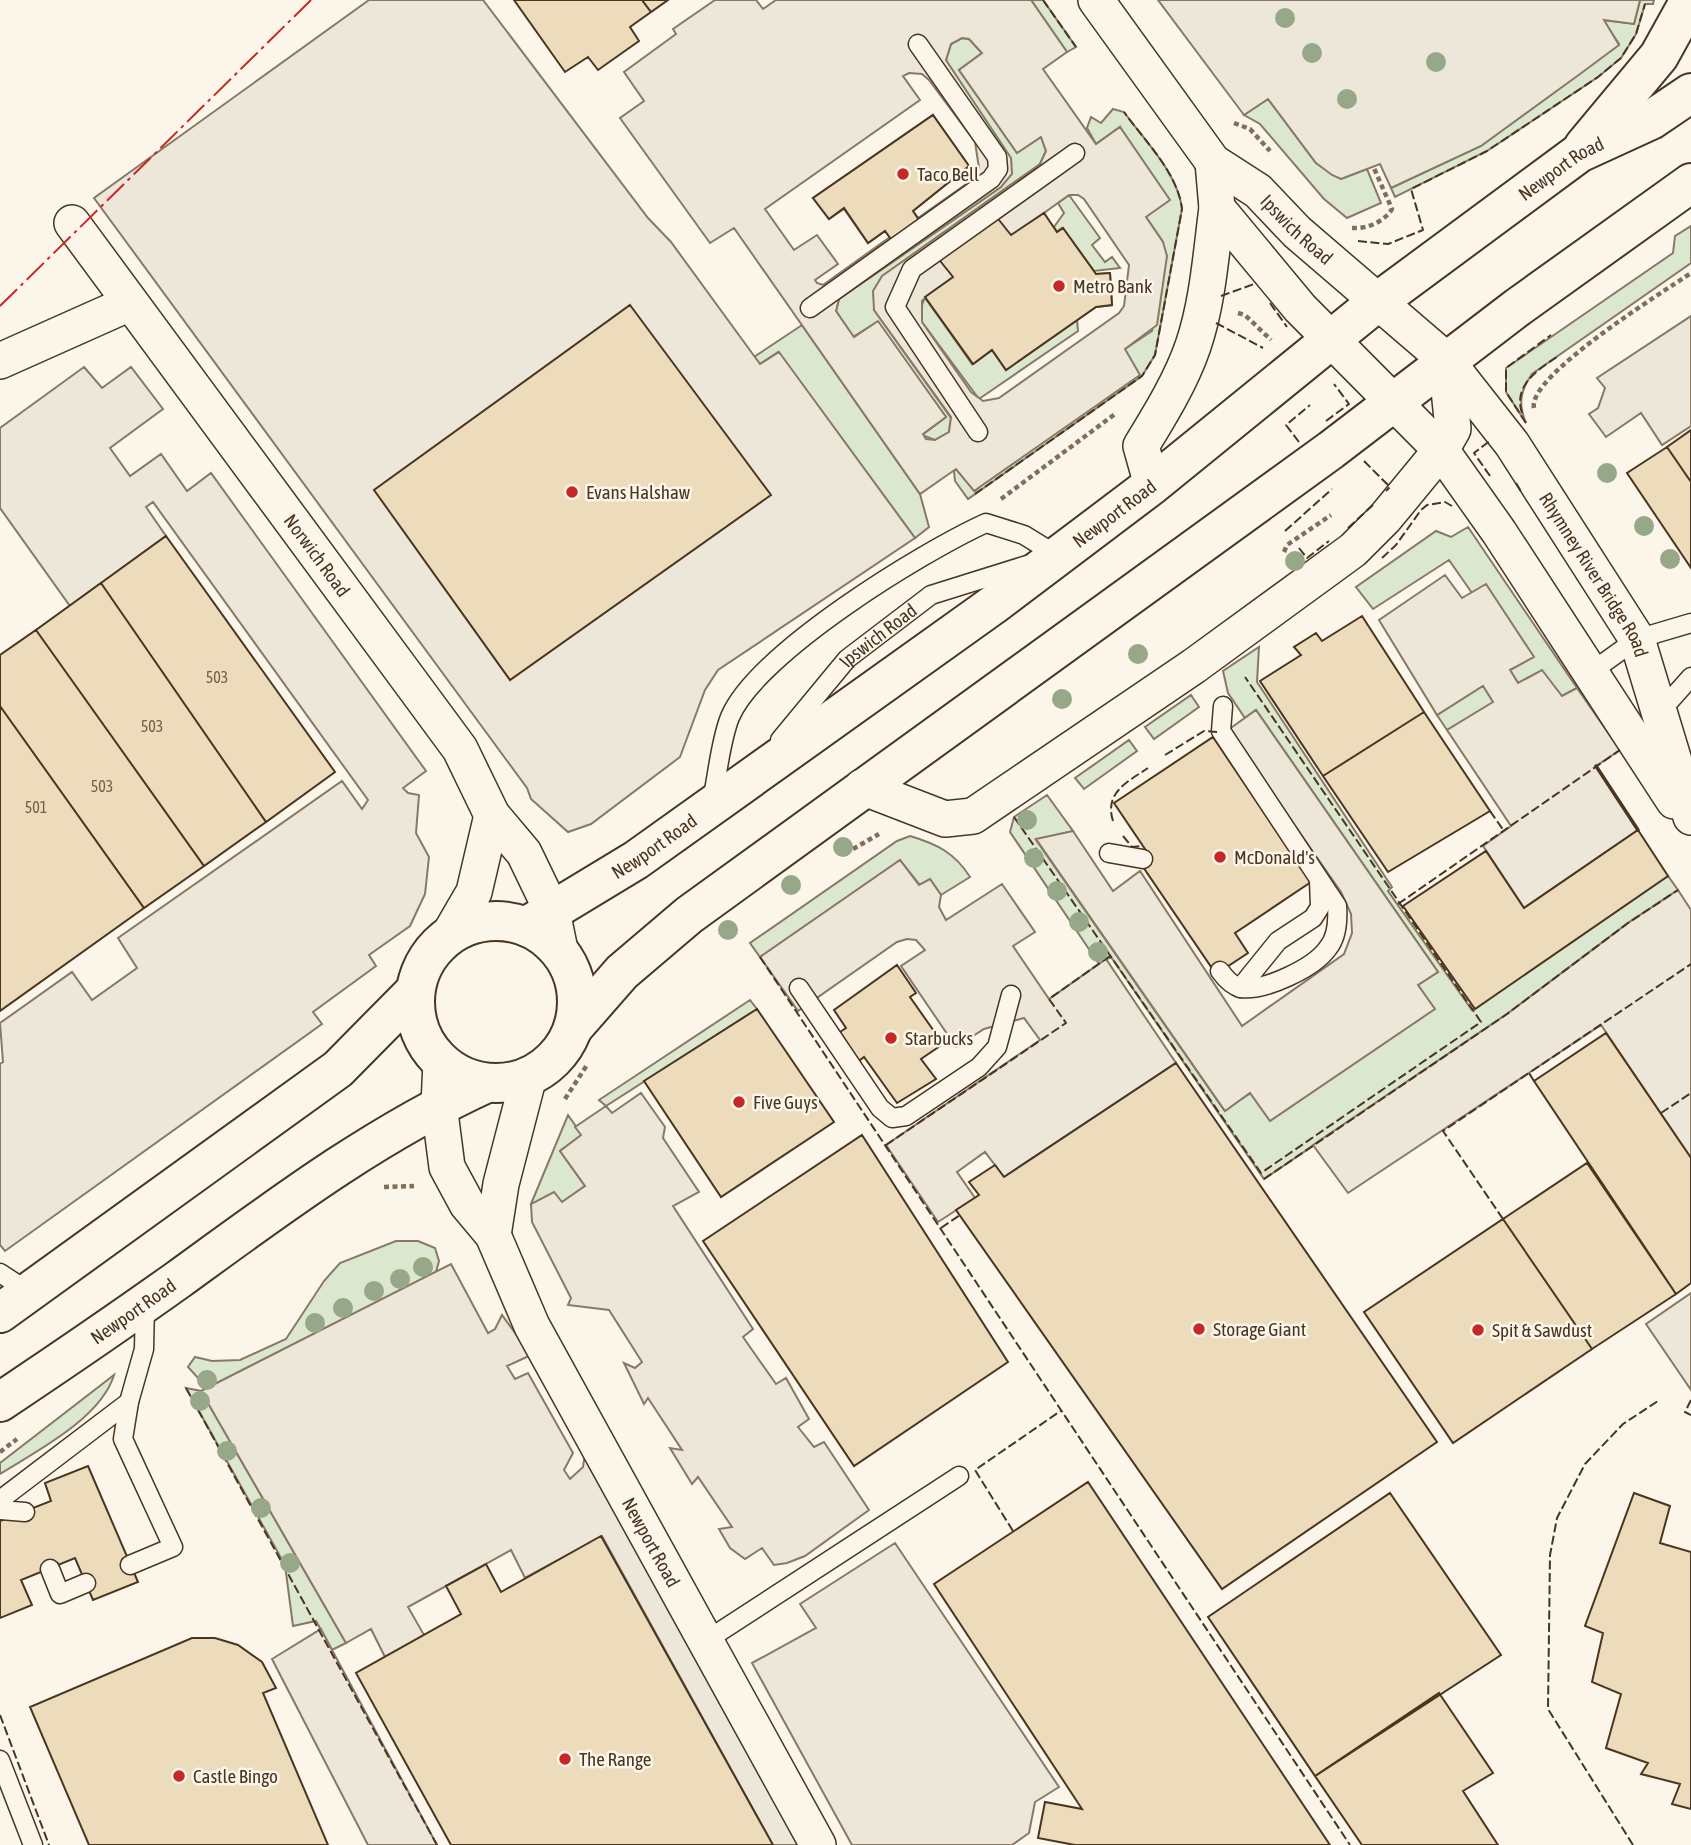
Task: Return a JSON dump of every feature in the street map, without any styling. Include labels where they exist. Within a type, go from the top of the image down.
[{"type":"main road","points":[[1579,153],[1659,56],[1690,0]]},
{"type":"main road","name":"Newport Road","points":[[539,919],[636,860],[1058,556],[1297,370],[1332,337],[1579,153],[1651,120],[1691,93]]},
{"type":"main road","points":[[415,991],[417,1023],[426,1044],[441,1062],[462,1076],[487,1083],[503,1083],[529,1076],[542,1069],[560,1051],[573,1028],[622,972],[688,915],[1691,184]]},
{"type":"main road","points":[[10,1293],[338,1069],[415,991],[431,953],[449,935],[470,925],[539,919],[549,940],[561,955],[576,990],[573,1028]]},
{"type":"main road","name":"Newport Road","points":[[0,1402],[145,1303],[342,1161],[439,1105],[487,1083]]},
{"type":"street","name":"Ipswich Road","points":[[1096,0],[1213,162],[1258,191],[1297,232],[1446,360]]},
{"type":"street","points":[[1152,485],[1141,446],[1162,411],[1192,348],[1204,303],[1217,208],[1213,162]]},
{"type":"street","points":[[1217,208],[1277,282],[1441,450],[1591,672],[1691,827]]},
{"type":"street","name":"Norwich Road","points":[[72,223],[460,749],[492,815],[524,853],[539,919]]},
{"type":"street","points":[[0,361],[130,303]]},
{"type":"street","points":[[862,788],[945,818],[973,816],[1194,666],[1353,550],[1385,518],[1441,450],[1453,429],[1446,360]]},
{"type":"street","name":"Rhymney River Bridge Road","points":[[1446,360],[1512,444],[1637,639],[1691,817]]},
{"type":"street","points":[[449,935],[474,892],[492,815]]},
{"type":"street","name":"Newport Road","points":[[441,1062],[439,1105],[447,1167],[467,1204],[493,1235],[532,1326],[818,1845]]},
{"type":"street","points":[[493,1235],[501,1185],[529,1076]]},
{"type":"lane","points":[[810,308],[980,187],[998,169],[997,157],[991,147],[918,44]]},
{"type":"lane","points":[[978,432],[895,307],[912,269],[1074,153]]},
{"type":"lane","points":[[710,808],[730,716],[754,681],[810,632],[925,553],[986,523],[1024,535],[1058,556]]},
{"type":"lane","points":[[1591,672],[1637,639],[1691,623]]},
{"type":"lane","points":[[1631,735],[1660,712],[1691,677]]},
{"type":"lane","points":[[1220,971],[1228,981],[1240,988],[1289,978],[1328,949],[1338,924],[1337,906],[1221,732],[1223,706]]},
{"type":"lane","points":[[1108,853],[1143,859]]},
{"type":"lane","points":[[1240,988],[1278,942],[1313,918],[1320,907],[1319,877]]},
{"type":"lane","points":[[799,988],[880,1108],[892,1118],[906,1116],[979,1067],[997,1047],[1011,995]]},
{"type":"lane","points":[[130,1565],[173,1546],[123,1439],[129,1402],[144,1349],[145,1303]]},
{"type":"lane","points":[[0,1500],[129,1402]]},
{"type":"lane","points":[[707,1640],[959,1476]]},
{"type":"lane","points":[[0,1510],[25,1512]]},
{"type":"lane","points":[[50,1569],[60,1594],[86,1583]]},
{"type":"lane","points":[[0,1760],[33,1845]]},
{"type":"path","points":[[1227,114],[1236,125],[1250,129],[1278,160]]},
{"type":"path","points":[[1348,228],[1362,229],[1386,218],[1392,209],[1373,166]]},
{"type":"path","points":[[1537,418],[1533,402],[1539,388],[1559,366],[1691,273]]},
{"type":"path","points":[[1227,309],[1245,315],[1275,343]]},
{"type":"path","points":[[992,506],[1120,410]]},
{"type":"path","points":[[844,855],[883,832]]},
{"type":"path","points":[[563,1101],[590,1061]]},
{"type":"path","points":[[378,1189],[388,1185],[418,1187]]},
{"type":"green space","points":[[1031,0],[1043,0],[1076,47],[1067,52]]},
{"type":"green space","points":[[1640,0],[1654,0],[1653,4],[1645,4],[1636,34],[1621,58],[1598,77],[1487,151],[1395,197],[1391,188],[1481,146],[1619,44],[1603,20],[1634,24]]},
{"type":"green space","points":[[962,38],[969,39],[982,53],[959,70],[1017,153],[1041,137],[1046,151],[1040,164],[874,310],[951,418],[949,432],[935,440],[922,435],[946,417],[877,322],[853,337],[836,311],[839,299],[1001,187],[946,60],[951,44]]},
{"type":"green space","points":[[1268,99],[1316,163],[1341,179],[1367,169],[1381,203],[1347,218],[1324,199],[1260,124],[1244,115]]},
{"type":"green space","points":[[1113,109],[1124,112],[1159,158],[1174,183],[1182,209],[1155,355],[1142,376],[968,499],[955,481],[956,469],[975,491],[1125,349],[1152,331],[1163,242],[1146,217],[1120,127],[1096,144],[1087,128],[1091,117],[1101,123]]},
{"type":"green space","points":[[1069,195],[1100,238],[1092,245],[1105,262],[1112,257],[1120,268],[1094,271],[1062,228],[1057,232],[1054,227],[1064,213],[1058,203]]},
{"type":"green space","points":[[1691,226],[1691,263],[1532,374],[1522,398],[1526,423],[1506,392],[1506,368],[1673,253],[1675,236]]},
{"type":"green space","points":[[925,297],[972,364],[992,350],[1077,320],[1078,331],[979,399],[922,322],[921,308]]},
{"type":"green space","points":[[802,325],[920,494],[929,527],[915,538],[778,352],[760,364],[754,357]]},
{"type":"green space","points":[[1468,527],[1577,688],[1562,696],[1518,683],[1510,670],[1533,657],[1486,585],[1472,593],[1449,560],[1373,609],[1356,587],[1436,531],[1451,537]]},
{"type":"green space","points":[[1259,647],[1257,682],[1392,887],[1388,891],[1472,1010],[1668,876],[1678,890],[1628,923],[1507,1014],[1264,1179],[1111,957],[1099,964],[1010,832],[1014,817],[1047,795],[1073,831],[1036,840],[1224,1110],[1251,1093],[1434,1009],[1418,985],[1438,972],[1256,710],[1245,718],[1228,693],[1223,671]]},
{"type":"green space","points":[[1483,685],[1494,702],[1447,730],[1437,715]]},
{"type":"green space","points":[[1191,695],[1199,707],[1154,739],[1145,727]]},
{"type":"green space","points":[[1129,740],[1137,751],[1084,789],[1075,778]]},
{"type":"green space","points":[[910,836],[929,842],[944,851],[958,862],[970,877],[941,895],[930,879],[920,885],[900,860],[760,957],[750,943],[897,841]]},
{"type":"green space","points":[[750,1000],[757,1009],[606,1106],[599,1100]]},
{"type":"green space","points":[[568,1115],[582,1135],[560,1151],[585,1186],[562,1202],[531,1204]]},
{"type":"green space","points":[[396,1241],[418,1241],[435,1248],[439,1261],[436,1272],[207,1388],[188,1367],[195,1357],[212,1361],[240,1360],[286,1339],[324,1281],[340,1263]]},
{"type":"green space","points":[[114,1375],[107,1391],[82,1419],[49,1444],[0,1474],[0,1463]]},
{"type":"green space","points":[[186,1388],[201,1391],[346,1643],[332,1650],[316,1621],[293,1626],[285,1565]]},
{"type":"shaded area","points":[[369,0],[483,0],[648,218],[671,242],[760,364],[779,352],[915,538],[718,670],[705,690],[680,757],[591,824],[568,832],[531,799],[527,788],[94,198]]},
{"type":"shaded area","points":[[715,0],[756,0],[763,9],[776,0],[1031,0],[1067,52],[1043,69],[1096,144],[1120,127],[1170,200],[1146,217],[1163,242],[1167,256],[1157,325],[1125,349],[1140,375],[974,491],[956,469],[920,494],[734,228],[710,243],[620,118],[644,101],[624,72],[676,34],[673,29]],"holes":[[[962,38],[969,39],[982,53],[959,70],[1017,153],[1041,137],[1046,151],[1040,164],[882,276],[873,291],[874,310],[951,417],[949,432],[935,440],[926,439],[923,434],[946,417],[878,321],[854,337],[836,311],[839,299],[1001,187],[1012,174],[1011,158],[946,60],[951,44]],[[909,73],[922,74],[929,80],[975,142],[979,168],[969,182],[918,218],[913,211],[969,166],[933,115],[813,198],[829,219],[844,209],[868,243],[885,231],[890,237],[823,285],[817,283],[815,280],[838,264],[817,235],[794,250],[765,209],[920,100],[903,76]],[[1069,195],[1078,195],[1084,199],[1129,265],[1124,306],[1119,313],[999,398],[983,401],[971,392],[922,322],[922,301],[925,298],[973,364],[992,350],[1006,370],[1096,307],[1112,305],[1110,273],[1096,274],[1063,228],[1056,232],[1044,213]]]},
{"type":"shaded area","points":[[1158,0],[1640,0],[1634,24],[1604,20],[1619,45],[1481,146],[1391,188],[1380,164],[1341,179],[1332,175],[1316,163],[1268,99],[1244,115]]},
{"type":"shaded area","points":[[1691,316],[1691,426],[1662,445],[1641,413],[1606,437],[1589,414],[1598,408],[1605,388],[1597,378]]},
{"type":"shaded area","points":[[84,367],[102,388],[131,367],[163,409],[110,448],[130,476],[161,454],[187,491],[211,473],[426,771],[403,788],[408,793],[419,795],[416,833],[429,857],[425,894],[410,926],[369,955],[376,966],[313,1012],[322,1024],[5,1251],[0,1245],[0,1064],[3,1062],[0,1023],[72,972],[92,1000],[137,968],[118,938],[342,781],[362,809],[368,800],[153,502],[146,507],[166,536],[70,606],[0,508],[0,428]]},
{"type":"shaded area","points":[[1445,575],[1462,598],[1486,584],[1534,657],[1510,670],[1518,683],[1542,670],[1562,696],[1577,688],[1620,750],[1596,766],[1638,830],[1524,908],[1483,846],[1511,826],[1447,730],[1493,702],[1483,686],[1437,715],[1379,620]]},
{"type":"shaded area","points":[[1256,710],[1438,972],[1418,985],[1435,1009],[1270,1121],[1250,1093],[1225,1111],[1036,839],[1073,831],[1113,891],[1140,871],[1242,1026],[1344,954],[1352,933],[1351,914],[1341,892],[1228,730]]},
{"type":"shaded area","points":[[900,860],[919,885],[930,879],[941,895],[939,907],[946,920],[1002,884],[1035,932],[1013,946],[1049,999],[1106,959],[1176,1063],[1004,1177],[985,1152],[957,1172],[975,1198],[938,1222],[886,1145],[1040,1040],[1024,1018],[984,1029],[956,1047],[901,966],[925,950],[916,940],[897,942],[798,1011],[760,957]]},
{"type":"shaded area","points":[[1678,890],[1691,910],[1691,1158],[1601,1025],[1348,1193],[1313,1145],[1507,1014],[1628,923]]},
{"type":"shaded area","points":[[641,1093],[665,1127],[663,1138],[699,1192],[673,1206],[753,1329],[743,1337],[776,1384],[786,1378],[809,1419],[798,1427],[814,1447],[824,1442],[869,1510],[805,1556],[787,1563],[774,1565],[762,1548],[745,1559],[730,1548],[719,1529],[732,1527],[698,1477],[692,1484],[670,1448],[682,1450],[648,1398],[644,1404],[624,1363],[635,1368],[642,1362],[609,1310],[568,1305],[571,1298],[532,1222],[531,1204],[554,1192],[562,1202],[585,1186],[560,1151],[581,1135],[575,1127],[606,1106],[612,1113]]},
{"type":"shaded area","points":[[451,1264],[488,1333],[495,1329],[502,1315],[531,1355],[507,1366],[515,1379],[528,1373],[573,1453],[564,1470],[570,1479],[583,1467],[585,1453],[802,1845],[773,1845],[602,1536],[525,1578],[511,1550],[408,1607],[424,1635],[385,1657],[371,1629],[346,1643],[201,1391]]},
{"type":"shaded area","points":[[1691,1293],[1691,1390],[1646,1324]]},
{"type":"shaded area","points":[[895,1543],[1059,1787],[1035,1802],[1029,1833],[1012,1845],[852,1845],[752,1663],[816,1628],[800,1604]]},
{"type":"shaded area","points":[[321,1629],[437,1845],[368,1845],[272,1659]]},
{"type":"building","points":[[514,0],[642,0],[651,12],[630,27],[639,41],[598,70],[588,57],[565,72]]},
{"type":"building","points":[[642,0],[668,0],[651,12]]},
{"type":"building","name":"Taco Bell","points":[[933,115],[969,166],[913,211],[921,223],[893,242],[885,231],[868,243],[844,208],[829,219],[813,198]]},
{"type":"building","points":[[1044,213],[1057,232],[1063,228],[1096,274],[1110,273],[1112,305],[1096,307],[1006,370],[992,350],[973,364],[925,297],[953,277],[937,257],[995,215],[1011,235]]},
{"type":"building","name":"Evans Halshaw","points":[[630,305],[771,495],[510,680],[374,490]]},
{"type":"building","points":[[1691,430],[1691,482],[1667,447]]},
{"type":"building","points":[[1667,447],[1691,482],[1691,568],[1627,473]]},
{"type":"building","points":[[166,536],[335,772],[266,822],[101,583]]},
{"type":"building","points":[[101,583],[266,822],[204,866],[36,630]]},
{"type":"building","points":[[1362,616],[1424,712],[1323,776],[1260,681],[1301,655],[1294,647],[1316,633],[1322,641]]},
{"type":"building","points":[[36,630],[204,866],[144,908],[0,706],[0,655]]},
{"type":"building","points":[[0,706],[144,908],[0,1011]]},
{"type":"building","points":[[1424,712],[1490,811],[1388,872],[1323,776]]},
{"type":"building","name":"McDonald's","points":[[1213,737],[1311,882],[1235,933],[1248,953],[1216,974],[1139,861],[1149,855],[1114,803]]},
{"type":"building","points":[[1638,830],[1668,876],[1475,1009],[1403,906],[1486,851],[1524,908]]},
{"type":"building","name":"Starbucks","points":[[897,965],[916,993],[910,997],[943,1044],[921,1059],[936,1079],[897,1103],[864,1057],[859,1061],[840,1032],[846,1028],[834,1010]]},
{"type":"building","name":"Five Guys","points":[[757,1009],[834,1122],[721,1197],[644,1081]]},
{"type":"building","points":[[1606,1033],[1691,1158],[1691,1283],[1676,1294],[1534,1081]]},
{"type":"building","name":"Storage Giant","points":[[1176,1063],[1437,1442],[1222,1589],[956,1210],[979,1195],[969,1182],[995,1165],[1004,1177]]},
{"type":"building","points":[[862,1135],[1008,1362],[854,1466],[703,1241]]},
{"type":"building","points":[[1587,1163],[1676,1294],[1592,1349],[1503,1219]]},
{"type":"building","name":"Spit & Sawdust","points":[[1503,1219],[1592,1349],[1453,1443],[1364,1312]]},
{"type":"building","points":[[88,1466],[138,1582],[93,1600],[75,1558],[21,1580],[32,1605],[0,1618],[0,1521],[51,1501],[45,1483]]},
{"type":"building","points":[[1088,1482],[1330,1845],[1075,1845],[1038,1838],[1045,1802],[1082,1809],[934,1584]]},
{"type":"building","points":[[1390,1493],[1501,1655],[1315,1776],[1208,1617]]},
{"type":"building","points":[[1634,1493],[1670,1506],[1660,1543],[1691,1552],[1691,1809],[1672,1804],[1680,1784],[1641,1774],[1648,1763],[1606,1748],[1621,1694],[1592,1682],[1603,1633],[1585,1626]]},
{"type":"building","name":"The Range","points":[[601,1536],[773,1845],[451,1845],[356,1673],[461,1614],[446,1586],[486,1564],[501,1592]]},
{"type":"building","name":"Castle Bingo","points":[[192,1638],[215,1638],[238,1645],[262,1662],[276,1688],[263,1693],[328,1845],[89,1845],[30,1707]]},
{"type":"building","points":[[1439,1693],[1493,1773],[1463,1791],[1498,1845],[1362,1845],[1315,1776]]},
{"type":"fence","points":[[1043,0],[1076,47]]},
{"type":"fence","points":[[1358,241],[1388,244],[1423,230],[1411,189],[1487,151],[1598,77],[1621,58],[1636,34],[1645,4]]},
{"type":"fence","points":[[975,494],[1142,376],[1155,355],[1182,209],[1167,170],[1124,112]]},
{"type":"fence","points":[[1221,296],[1254,284]]},
{"type":"fence","points":[[1270,303],[1287,327]]},
{"type":"fence","points":[[1216,323],[1263,348]]},
{"type":"fence","points":[[1526,423],[1506,392],[1506,368],[1551,335]]},
{"type":"fence","points":[[1522,413],[1520,403],[1524,387],[1535,373],[1557,357]]},
{"type":"fence","points":[[1326,421],[1349,404],[1334,384]]},
{"type":"fence","points":[[1299,442],[1286,425],[1310,405]]},
{"type":"fence","points":[[1490,476],[1474,453],[1491,440]]},
{"type":"fence","points":[[1364,461],[1390,487],[1386,491]]},
{"type":"fence","points":[[1516,483],[1522,493]]},
{"type":"fence","points":[[1285,531],[1332,489]]},
{"type":"fence","points":[[1382,558],[1396,545],[1427,505],[1445,502],[1452,506]]},
{"type":"fence","points":[[1348,528],[1374,504]]},
{"type":"fence","points":[[1299,548],[1307,558],[1329,541]]},
{"type":"fence","points":[[1014,817],[1261,1173],[1481,1022],[1245,677]]},
{"type":"fence","points":[[1165,755],[1204,731],[1217,732]]},
{"type":"fence","points":[[1398,904],[1620,750]]},
{"type":"fence","points":[[1113,821],[1112,803],[1119,789],[1148,768]]},
{"type":"fence","points":[[1490,811],[1504,831]]},
{"type":"fence","points":[[1123,836],[1132,847],[1142,846]]},
{"type":"fence","points":[[1264,1179],[1507,1014],[1628,923],[1678,890]]},
{"type":"fence","points":[[886,1145],[1066,1023],[1049,999],[1110,956]]},
{"type":"fence","points":[[760,957],[1350,1845]]},
{"type":"fence","points":[[1534,1081],[1529,1073],[1691,964]]},
{"type":"fence","points":[[1503,1219],[1443,1131],[1529,1073]]},
{"type":"fence","points":[[1661,1113],[1691,1093]]},
{"type":"fence","points":[[941,1228],[960,1215]]},
{"type":"fence","points":[[186,1388],[437,1845]]},
{"type":"fence","points":[[1691,1400],[1685,1412],[1691,1415]]},
{"type":"fence","points":[[1633,1845],[1548,1709],[1550,1555],[1557,1518],[1585,1464],[1623,1424],[1658,1401]]},
{"type":"fence","points":[[1013,1531],[975,1470],[1062,1410]]},
{"type":"fence","points":[[0,1715],[49,1845]]},
{"type":"wall","points":[[1596,766],[1638,830]]},
{"type":"power","points":[[0,306],[311,0]]},
{"type":"place","name":"Taco Bell","points":[[903,174]]},
{"type":"place","name":"Metro Bank","points":[[1059,286]]},
{"type":"place","name":"Evans Halshaw","points":[[572,492]]},
{"type":"place","name":"McDonald's","points":[[1220,857]]},
{"type":"place","name":"Starbucks","points":[[891,1038]]},
{"type":"place","name":"Five Guys","points":[[739,1102]]},
{"type":"place","name":"Storage Giant","points":[[1199,1329]]},
{"type":"place","name":"Spit & Sawdust","points":[[1478,1330]]},
{"type":"place","name":"The Range","points":[[565,1759]]},
{"type":"place","name":"Castle Bingo","points":[[179,1776]]}]
